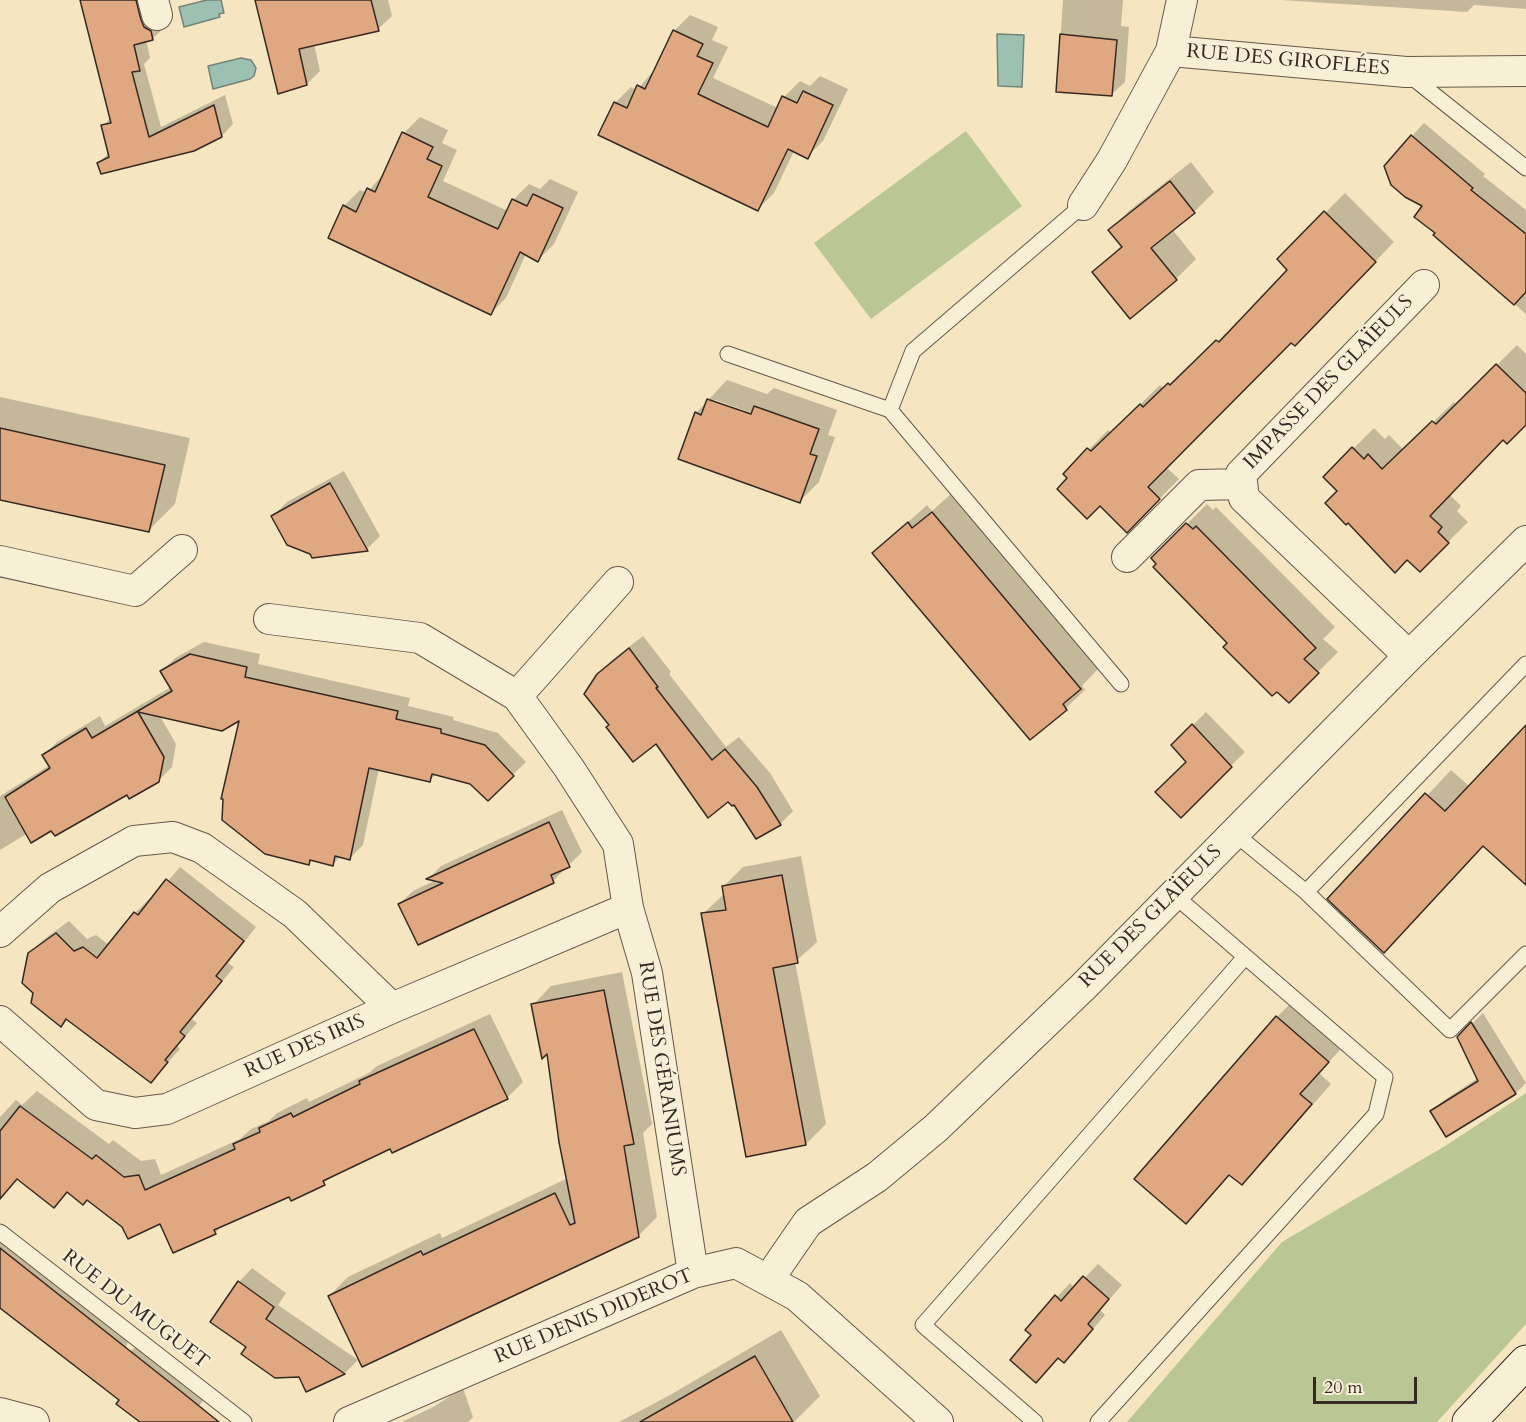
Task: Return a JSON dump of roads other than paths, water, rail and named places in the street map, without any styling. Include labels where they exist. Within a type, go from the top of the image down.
[{"type":"main road","points":[[1469,1422],[1526,1362]]},
{"type":"street","points":[[1083,205],[1112,160],[1171,51],[1182,0]]},
{"type":"street","name":"RUE DES GIROFLÉES","points":[[1171,51],[1406,72],[1526,71]]},
{"type":"street","name":"IMPASSE DES GLAÏEULS","points":[[1409,656],[1244,498],[1241,474],[1424,285]]},
{"type":"street","name":"IMPASSE DES GLAÏEULS","points":[[1127,557],[1199,485],[1242,484]]},
{"type":"street","name":"RUE DES GLAÏEULS","points":[[768,1280],[808,1222],[877,1177],[936,1128],[1084,986],[1409,656],[1526,541]]},
{"type":"street","points":[[0,561],[135,591],[182,550]]},
{"type":"street","points":[[517,696],[618,582]]},
{"type":"street","name":"RUE DES GÉRANIUMS","points":[[269,619],[420,638],[517,696],[569,768],[618,844],[628,908],[647,973],[693,1273]]},
{"type":"street","points":[[0,932],[50,888],[134,841],[173,837],[202,849],[295,914],[392,1008]]},
{"type":"street","name":"RUE DES IRIS","points":[[0,1021],[96,1105],[135,1113],[167,1109],[392,1008],[628,908]]},
{"type":"street","name":"RUE DENIS DIDEROT","points":[[349,1422],[693,1273],[736,1263],[796,1296],[938,1422]]},
{"type":"street","points":[[0,1413],[34,1422]]},
{"type":"lane","name":"RUE DES GIROFLÉES","points":[[1406,72],[1526,168]]},
{"type":"lane","points":[[890,410],[912,351],[1083,205]]},
{"type":"lane","points":[[728,354],[890,410],[1121,684]]},
{"type":"lane","points":[[1306,892],[1526,664]]},
{"type":"lane","points":[[1234,833],[1306,892],[1450,1030],[1526,954]]},
{"type":"lane","points":[[1098,1422],[1376,1114],[1385,1077],[1174,895]]},
{"type":"lane","points":[[1035,1422],[923,1325],[1245,957]]},
{"type":"lane","name":"RUE DU MUGUET","points":[[0,1232],[244,1422]]}]
